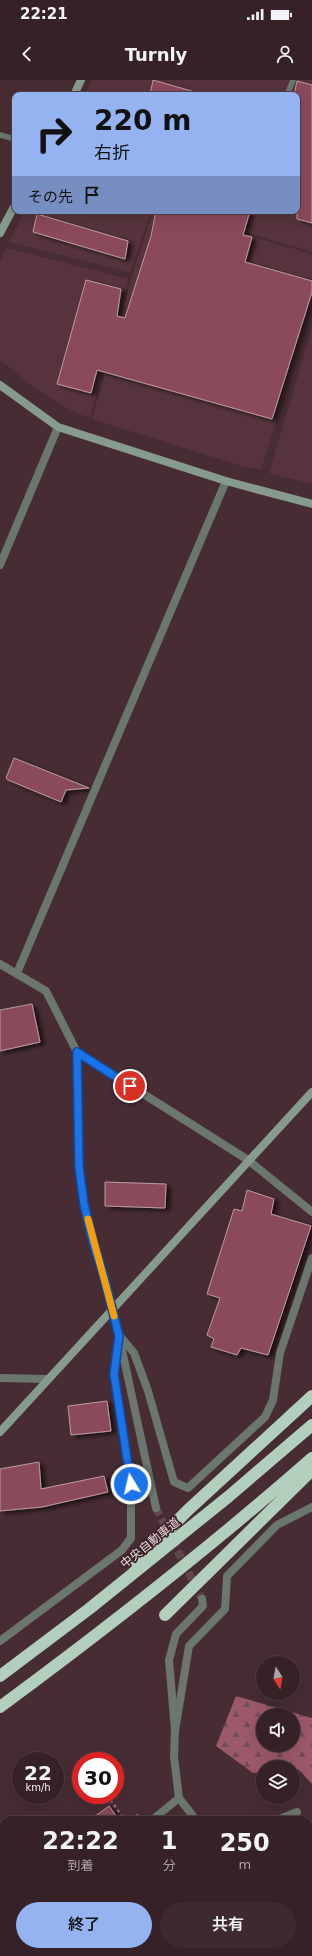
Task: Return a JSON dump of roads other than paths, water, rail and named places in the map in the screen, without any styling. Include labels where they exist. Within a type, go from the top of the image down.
[{"type":"highway","points":[[89,1609],[188,1510],[312,1396]]},
{"type":"highway","name":"中央自動車道","points":[[0,1676],[89,1609],[218,1506],[312,1425]]},
{"type":"highway","points":[[0,1707],[91,1640],[179,1570],[312,1458]]},
{"type":"highway","points":[[165,1615],[312,1470]]},
{"type":"street","points":[[75,92],[81,80]]},
{"type":"street","points":[[0,233],[12,211]]},
{"type":"street","points":[[0,385],[58,427],[226,481],[312,504]]},
{"type":"street","points":[[0,565],[58,427]]},
{"type":"street","points":[[17,973],[226,481]]},
{"type":"street","points":[[0,964],[46,991],[77,1052],[79,1167],[84,1204],[119,1336],[156,1508]]},
{"type":"street","points":[[77,1052],[248,1160],[312,1212]]},
{"type":"street","points":[[0,1432],[312,1092]]},
{"type":"street","points":[[119,1336],[134,1353],[148,1391],[174,1482],[188,1488],[265,1417],[273,1400],[280,1353],[312,1258]]},
{"type":"street","points":[[0,1641],[122,1550],[131,1538],[131,1484],[114,1374],[119,1336]]},
{"type":"street","points":[[0,1378],[48,1379]]},
{"type":"street","points":[[175,1731],[189,1646],[225,1609],[227,1576],[277,1525],[312,1506]]},
{"type":"street","points":[[193,1816],[180,1798],[174,1757],[175,1731],[169,1660],[176,1634],[202,1606],[202,1599]]},
{"type":"street","points":[[157,1816],[180,1798]]},
{"type":"street","points":[[286,1816],[296,1812]]},
{"type":"lane","points":[[288,92],[293,80]]},
{"type":"lane","points":[[0,135],[12,138]]},
{"type":"tunnel","points":[[156,1508],[202,1599]]}]
